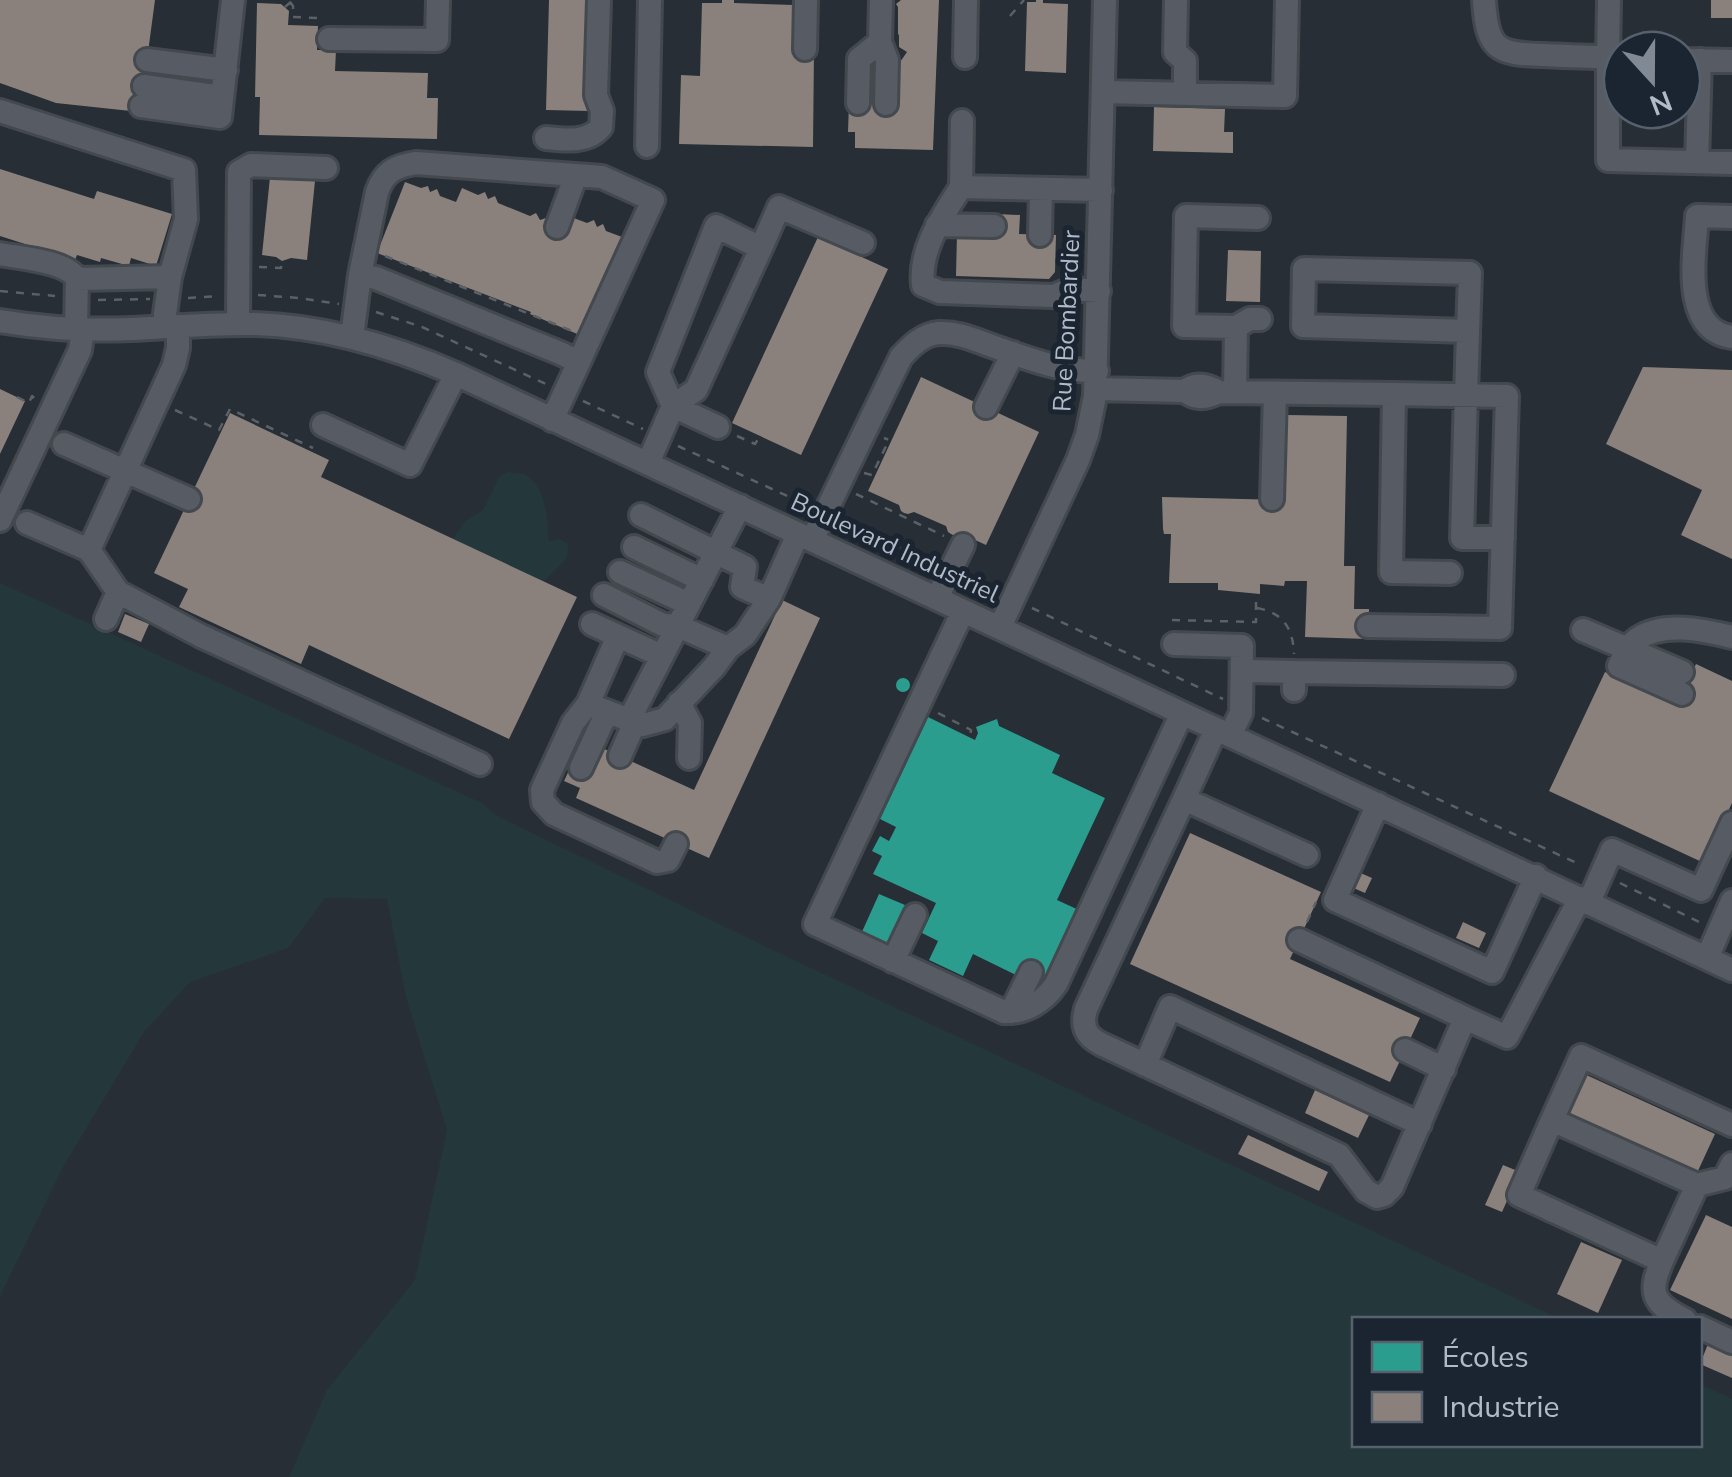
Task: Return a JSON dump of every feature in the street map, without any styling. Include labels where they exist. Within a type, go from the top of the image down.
[{"type":"street","points":[[142,96],[220,117],[233,0]]},
{"type":"street","points":[[324,32],[438,40],[438,0]]},
{"type":"street","points":[[546,138],[578,139],[591,136],[601,126],[602,111],[596,95],[599,0]]},
{"type":"street","points":[[647,146],[650,0]]},
{"type":"street","points":[[805,49],[806,0]]},
{"type":"street","points":[[881,0],[880,42],[887,60],[886,104]]},
{"type":"street","points":[[965,58],[966,0]]},
{"type":"street","name":"Rue Bombardier","points":[[1000,627],[1078,460],[1090,423],[1097,380],[1105,0]]},
{"type":"street","points":[[1176,0],[1175,52],[1185,60],[1184,94]]},
{"type":"street","points":[[1103,92],[1284,96],[1287,0]]},
{"type":"street","points":[[1484,0],[1489,32],[1502,50],[1519,55],[1602,57]]},
{"type":"street","points":[[1610,0],[1613,30]]},
{"type":"street","points":[[858,103],[859,59],[880,42]]},
{"type":"street","points":[[148,60],[226,70]]},
{"type":"street","points":[[1702,60],[1732,61]]},
{"type":"street","points":[[0,110],[184,170],[186,218],[165,314],[178,348],[174,365],[89,550]]},
{"type":"street","points":[[962,121],[961,188],[927,250],[923,285],[940,292],[1054,296],[1070,289],[1099,291]]},
{"type":"street","points":[[1610,130],[1608,160],[1732,163]]},
{"type":"street","points":[[1696,130],[1698,162]]},
{"type":"street","points":[[352,338],[377,192],[382,179],[395,168],[423,164],[610,179],[653,200],[552,420]]},
{"type":"street","points":[[238,324],[238,172],[251,165],[326,168]]},
{"type":"street","points":[[558,227],[576,175]]},
{"type":"street","points":[[961,188],[1101,190]]},
{"type":"street","points":[[1040,235],[1041,190]]},
{"type":"street","points":[[648,464],[673,406],[696,390],[779,207],[863,243]]},
{"type":"street","points":[[1227,392],[1249,317],[1184,326],[1186,216],[1258,218]]},
{"type":"street","points":[[1732,217],[1697,216],[1695,290],[1706,326],[1714,333],[1732,337]]},
{"type":"street","points":[[938,225],[994,226]]},
{"type":"street","points":[[722,429],[673,406],[658,372],[716,226],[761,248]]},
{"type":"street","points":[[0,254],[72,271],[80,350],[0,520]]},
{"type":"street","points":[[1468,331],[1303,326],[1304,270],[1470,274],[1462,538],[1503,538]]},
{"type":"street","points":[[360,275],[578,362]]},
{"type":"street","points":[[77,292],[173,288]]},
{"type":"street","name":"Boulevard Industriel","points":[[0,321],[79,329],[238,324],[301,328],[406,353],[1732,970]]},
{"type":"street","points":[[676,844],[668,860],[657,862],[547,808],[542,790],[572,723],[615,715],[643,725],[655,723],[680,703],[728,648],[745,635],[805,537],[901,357],[912,345],[934,334],[960,335],[1097,380],[1185,390],[1192,397],[1274,392],[1318,404],[1394,394],[1508,396],[1500,628],[1368,626]]},
{"type":"street","points":[[986,407],[1013,353]]},
{"type":"street","points":[[324,425],[410,465],[456,374]]},
{"type":"street","points":[[1272,500],[1274,392]]},
{"type":"street","points":[[1394,394],[1391,572],[1450,572]]},
{"type":"street","points":[[64,444],[189,499]]},
{"type":"street","points":[[581,768],[615,715],[662,656],[740,506]]},
{"type":"street","points":[[641,515],[745,567],[742,587],[769,600]]},
{"type":"street","points":[[27,523],[89,550],[118,592],[201,636],[480,764]]},
{"type":"street","points":[[937,598],[956,542]]},
{"type":"street","points":[[634,548],[702,580]]},
{"type":"street","points":[[620,572],[689,604]]},
{"type":"street","points":[[106,618],[118,592]]},
{"type":"street","points":[[604,595],[664,625],[678,626],[728,648]]},
{"type":"street","points":[[963,611],[816,924],[893,962],[997,1010],[1011,1012],[1044,998],[1056,984],[1182,713]]},
{"type":"street","points":[[592,624],[662,656]]},
{"type":"street","points":[[1682,683],[1620,666],[1627,648],[1639,638],[1668,630],[1688,629],[1732,637]]},
{"type":"street","points":[[1583,630],[1627,648]]},
{"type":"street","points":[[618,636],[615,715],[620,756]]},
{"type":"street","points":[[1174,644],[1242,646],[1241,713],[1223,732],[1184,799],[1086,1009],[1084,1030],[1090,1038],[1291,1144],[1339,1155],[1366,1191],[1377,1197],[1392,1187],[1465,1018]]},
{"type":"street","points":[[1242,671],[1503,675]]},
{"type":"street","points":[[680,703],[692,733],[690,758]]},
{"type":"street","points":[[1184,799],[1308,855]]},
{"type":"street","points":[[1378,804],[1335,900],[1492,972],[1536,876]]},
{"type":"street","points":[[1299,940],[1508,1037],[1612,850],[1700,890],[1732,824]]},
{"type":"street","points":[[1707,958],[1732,901]]},
{"type":"street","points":[[893,962],[915,914]]},
{"type":"street","points":[[1011,1012],[1031,972]]},
{"type":"street","points":[[1145,1065],[1170,1008],[1420,1124]]},
{"type":"street","points":[[1405,1050],[1444,1068]]},
{"type":"street","points":[[1662,1261],[1605,1243],[1518,1196],[1582,1056],[1732,1125]]},
{"type":"street","points":[[1552,1120],[1697,1185],[1726,1178],[1732,1164]]},
{"type":"street","points":[[1679,1317],[1668,1310],[1654,1290],[1654,1280],[1697,1185]]},
{"type":"street","points":[[1702,1327],[1732,1349]]},
{"type":"path","points":[[1010,16],[1024,0]]},
{"type":"path","points":[[285,7],[291,1],[293,18],[318,18],[324,32]]},
{"type":"path","points":[[377,252],[582,336]]},
{"type":"path","points":[[258,267],[280,268],[282,262]]},
{"type":"path","points":[[173,288],[229,296]]},
{"type":"path","points":[[0,291],[155,299]]},
{"type":"path","points":[[250,294],[344,305]]},
{"type":"path","points":[[368,310],[422,328],[552,387]]},
{"type":"path","points":[[17,397],[29,403],[32,396]]},
{"type":"path","points":[[574,397],[648,432]]},
{"type":"path","points":[[168,407],[219,430],[230,409],[313,448],[310,451]]},
{"type":"path","points":[[722,429],[755,444],[760,436]]},
{"type":"path","points":[[866,473],[872,475],[888,440]]},
{"type":"path","name":"Boulevard Industriel","points":[[672,443],[813,508]]},
{"type":"path","points":[[856,494],[956,542]]},
{"type":"path","name":"Boulevard Industriel","points":[[834,515],[937,565]]},
{"type":"path","name":"Boulevard Industriel","points":[[959,576],[998,592]]},
{"type":"path","points":[[1172,620],[1256,622],[1256,594]]},
{"type":"path","name":"Boulevard Industriel","points":[[1028,606],[1230,702]]},
{"type":"path","points":[[1256,608],[1278,614],[1284,620],[1294,639],[1294,674]]},
{"type":"path","points":[[919,704],[971,730],[970,737]]},
{"type":"path","points":[[1252,712],[1591,870]]},
{"type":"path","points":[[1620,883],[1696,921]]},
{"type":"path","points":[[1299,940],[1320,892]]},
{"type":"green space","points":[[508,472],[532,479],[544,504],[549,541],[560,539],[568,544],[567,558],[543,582],[453,539],[465,521],[483,510],[499,477]]},
{"type":"green space","points":[[0,583],[482,803],[495,815],[781,954],[1556,1317],[1352,1317],[1352,1447],[1702,1447],[1702,1385],[1732,1399],[1732,1477],[289,1477],[327,1390],[415,1280],[447,1130],[406,997],[387,899],[325,898],[288,948],[190,982],[144,1032],[63,1167],[0,1296]]},
{"type":"building: Écoles","points":[[903,678],[910,685],[903,692],[896,685]]},
{"type":"building: Écoles","points":[[928,717],[975,740],[976,727],[997,719],[999,726],[1060,755],[1052,773],[1105,798],[1057,900],[1081,911],[1048,980],[1026,969],[1022,978],[973,954],[963,976],[929,960],[938,941],[922,933],[936,903],[873,874],[882,856],[872,851],[880,836],[889,841],[896,827],[880,819]]},
{"type":"building: Écoles","points":[[879,894],[905,905],[886,946],[861,934]]},
{"type":"building: Industrie","points":[[0,0],[155,0],[140,112],[56,103],[0,83]]},
{"type":"building: Industrie","points":[[549,0],[592,0],[589,111],[546,110]]},
{"type":"building: Industrie","points":[[722,0],[794,5],[793,49],[814,50],[813,147],[679,144],[681,75],[700,76],[702,3]]},
{"type":"building: Industrie","points":[[901,0],[939,0],[933,150],[855,148],[855,132],[848,132],[849,103],[897,104],[898,65],[907,52],[899,47],[896,4]]},
{"type":"building: Industrie","points":[[1711,0],[1732,0],[1732,18],[1711,18]]},
{"type":"building: Industrie","points":[[1027,2],[1068,4],[1066,73],[1025,71]]},
{"type":"building: Industrie","points":[[257,3],[281,4],[289,11],[288,25],[318,26],[317,50],[336,50],[335,71],[428,73],[427,98],[438,98],[437,139],[259,135],[260,97],[255,97]]},
{"type":"building: Industrie","points":[[1154,107],[1225,109],[1224,132],[1233,132],[1233,153],[1153,151]]},
{"type":"building: Industrie","points":[[0,169],[94,199],[97,191],[172,214],[156,266],[131,258],[129,266],[77,255],[75,260],[0,236]]},
{"type":"building: Industrie","points":[[270,177],[315,181],[307,260],[282,261],[262,255]]},
{"type":"building: Industrie","points":[[405,182],[421,188],[428,186],[430,192],[437,189],[440,196],[456,202],[462,188],[478,195],[485,192],[488,199],[495,196],[498,203],[530,216],[536,213],[540,220],[546,218],[549,223],[571,217],[587,223],[594,220],[597,227],[603,224],[606,231],[622,237],[582,336],[531,312],[377,253]]},
{"type":"building: Industrie","points":[[995,214],[1020,215],[1019,234],[1056,235],[1055,272],[1049,279],[956,276],[957,234],[994,235]]},
{"type":"building: Industrie","points":[[818,237],[888,269],[801,455],[732,423]]},
{"type":"building: Industrie","points":[[1228,250],[1261,251],[1260,302],[1226,301]]},
{"type":"building: Industrie","points":[[1643,367],[1732,370],[1732,559],[1681,535],[1702,490],[1606,444]]},
{"type":"building: Industrie","points":[[921,377],[1039,432],[986,545],[962,534],[955,536],[946,526],[914,512],[904,513],[899,505],[868,491]]},
{"type":"building: Industrie","points":[[0,389],[25,401],[0,454]]},
{"type":"building: Industrie","points":[[230,413],[329,460],[321,477],[577,597],[509,739],[309,645],[301,664],[179,607],[188,589],[154,573]]},
{"type":"building: Industrie","points":[[1287,415],[1347,416],[1344,566],[1355,566],[1354,609],[1369,609],[1368,639],[1305,637],[1307,581],[1285,581],[1284,586],[1260,584],[1260,594],[1218,590],[1218,583],[1169,583],[1171,534],[1164,534],[1162,497],[1285,500]]},
{"type":"building: Industrie","points":[[782,600],[820,618],[709,858],[576,798],[580,788],[564,781],[572,764],[600,747],[694,790]]},
{"type":"building: Industrie","points":[[125,614],[149,624],[141,642],[118,632]]},
{"type":"building: Industrie","points":[[1696,664],[1732,681],[1732,803],[1704,863],[1549,791],[1605,672],[1677,705]]},
{"type":"building: Industrie","points":[[1190,833],[1321,892],[1290,959],[1420,1018],[1390,1082],[1130,964]]},
{"type":"building: Industrie","points":[[1356,871],[1372,878],[1365,893],[1349,886]]},
{"type":"building: Industrie","points":[[1463,922],[1486,933],[1479,948],[1456,938]]},
{"type":"building: Industrie","points":[[1582,1073],[1715,1134],[1697,1173],[1564,1112]]},
{"type":"building: Industrie","points":[[1315,1090],[1369,1115],[1358,1138],[1305,1113]]},
{"type":"building: Industrie","points":[[1248,1135],[1328,1172],[1319,1191],[1238,1154]]},
{"type":"building: Industrie","points":[[1503,1165],[1520,1172],[1502,1212],[1485,1205]]},
{"type":"building: Industrie","points":[[1706,1215],[1732,1227],[1732,1319],[1670,1290]]},
{"type":"building: Industrie","points":[[1581,1242],[1622,1260],[1598,1313],[1557,1294]]},
{"type":"building: Industrie","points":[[1708,1344],[1732,1355],[1732,1378],[1702,1365]]}]
